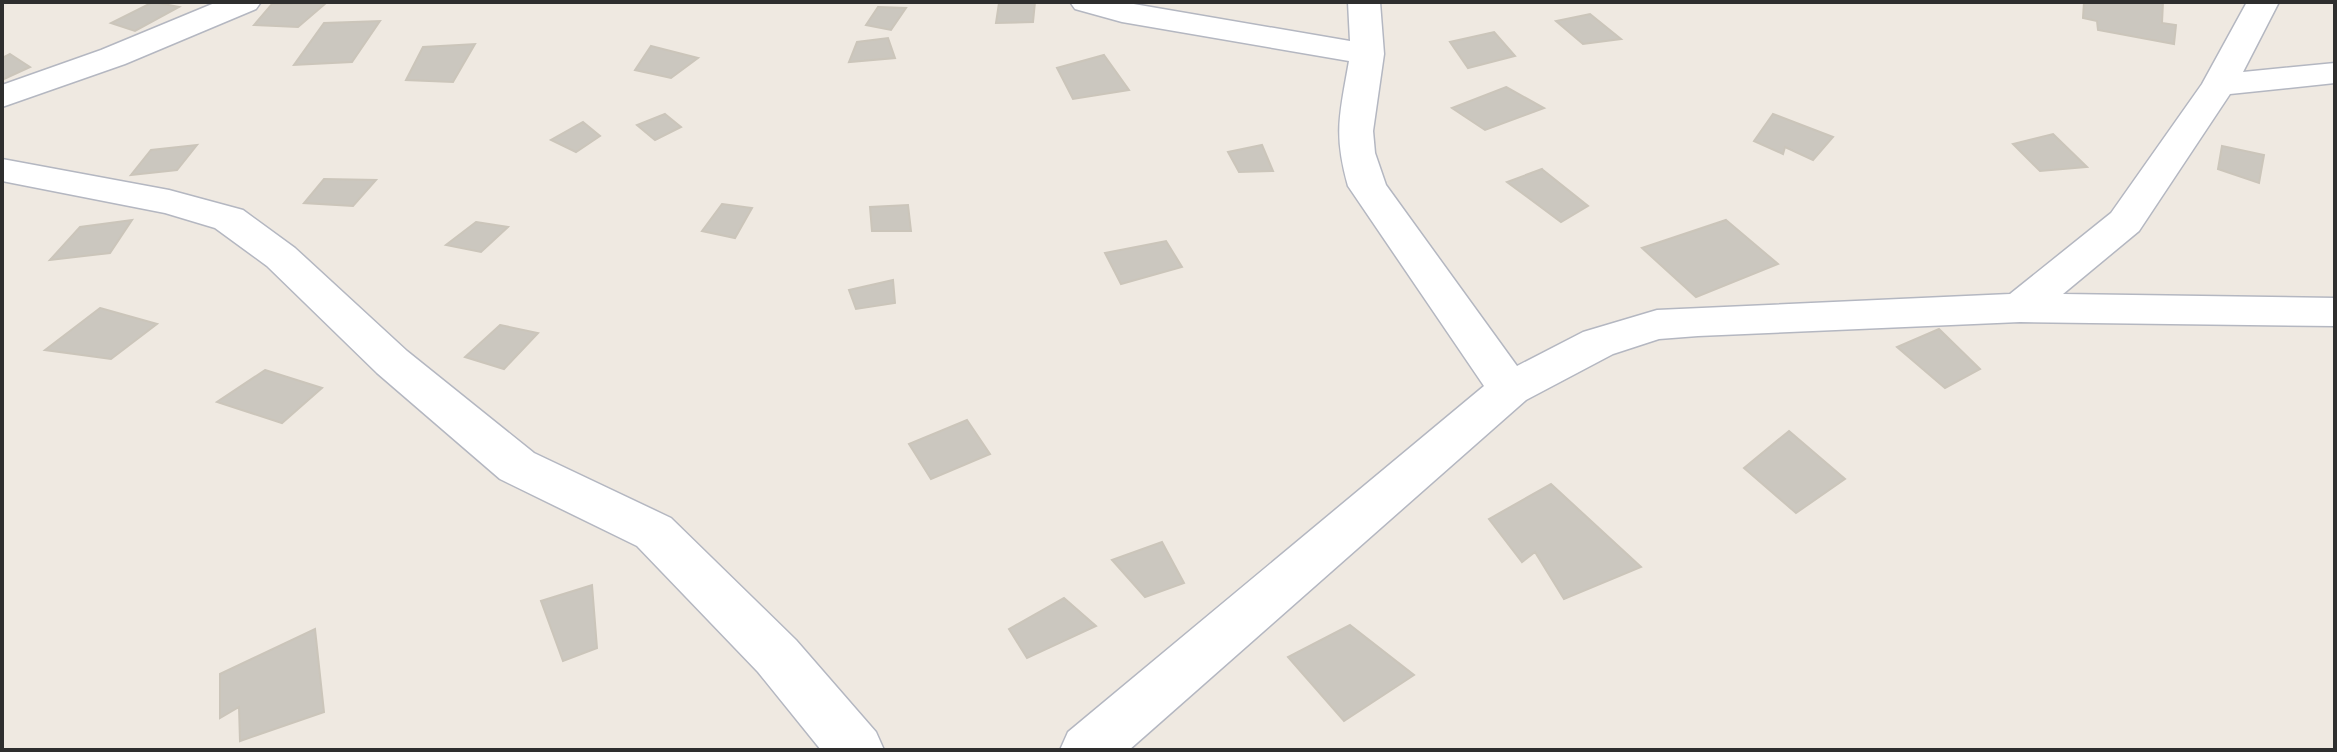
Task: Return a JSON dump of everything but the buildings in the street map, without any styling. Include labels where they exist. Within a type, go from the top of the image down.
[{"type":"street","points":[[2,97],[113,57],[245,2]]},
{"type":"street","points":[[1086,2],[1122,12],[1367,54]]},
{"type":"street","points":[[1364,2],[1367,54],[1355,131],[1357,153],[1367,186],[1510,389]]},
{"type":"street","points":[[2020,308],[2125,222],[2219,85],[2263,2]]},
{"type":"street","points":[[2219,85],[2335,73]]},
{"type":"street","points":[[2,170],[169,202],[229,219],[281,257],[392,362],[517,466],[654,532],[777,656],[856,750]]},
{"type":"street","points":[[1088,750],[1510,389],[1598,343],[1657,325],[2020,308],[2335,312]]}]
